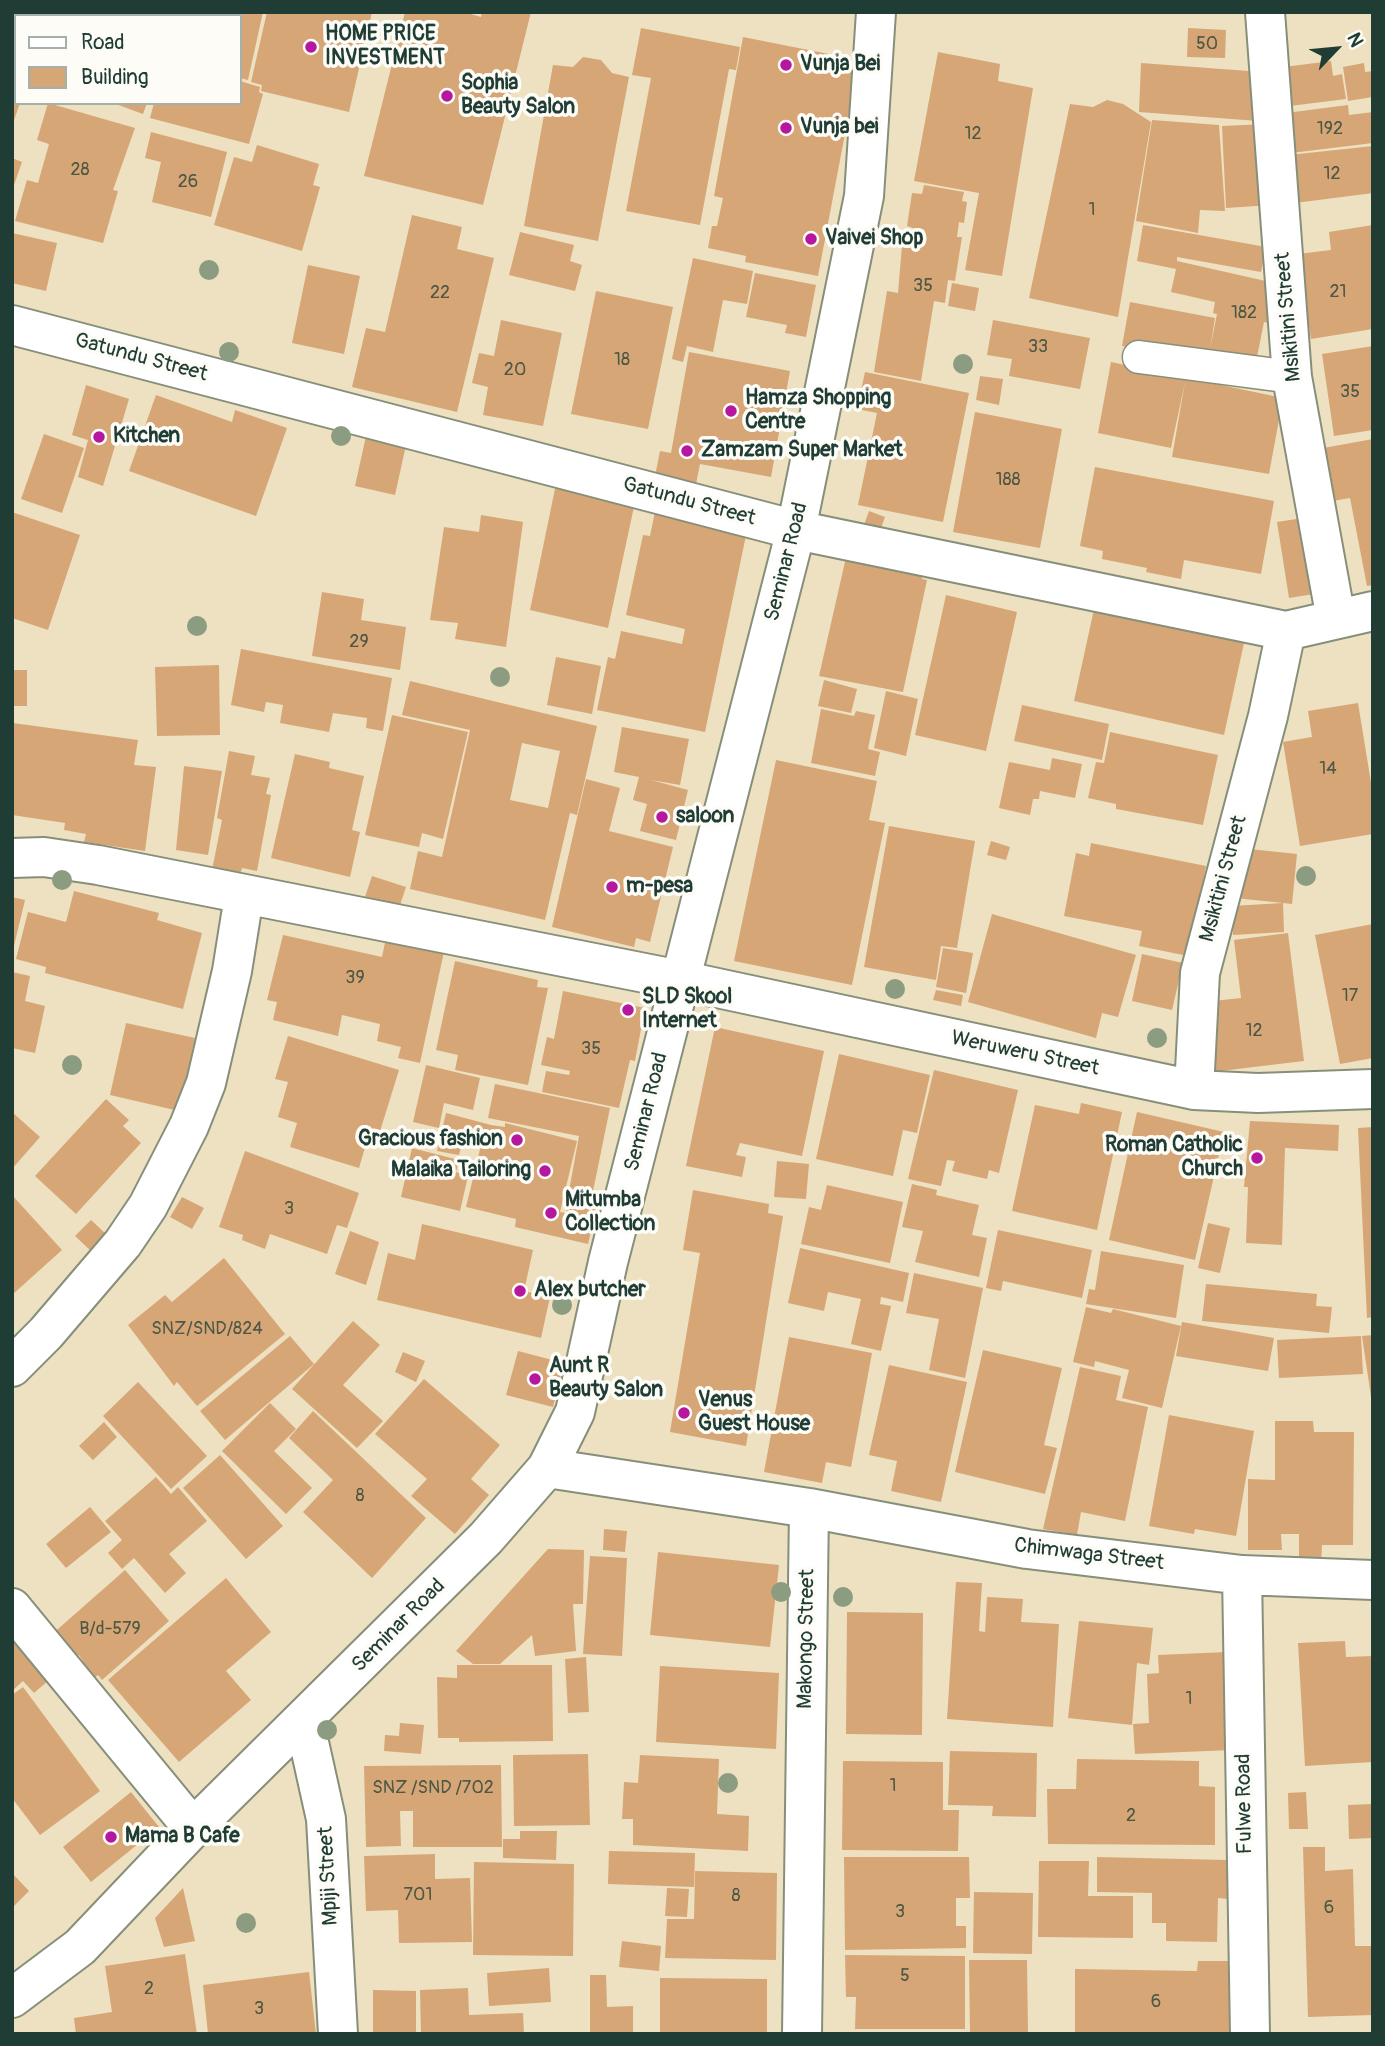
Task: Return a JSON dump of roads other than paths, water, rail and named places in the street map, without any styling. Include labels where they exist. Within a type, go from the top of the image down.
[{"type":"street","name":"Seminar Road","points":[[12,1998],[80,1947],[193,1828],[486,1538],[547,1468],[575,1412],[608,1262],[796,530],[864,196],[876,12]]},
{"type":"street","name":"Msikitini Street","points":[[1265,12],[1292,377],[1336,620]]},
{"type":"street","name":"Gatundu Street","points":[[12,325],[796,530],[1286,631],[1373,611]]},
{"type":"street","name":"Msikitini Street","points":[[1194,1090],[1200,973],[1268,716],[1286,631]]},
{"type":"street","name":"Weruweru Street","points":[[12,858],[44,857],[99,865],[244,896],[680,980],[1194,1090],[1258,1093],[1373,1089]]},
{"type":"street","points":[[12,1367],[46,1333],[122,1243],[148,1206],[183,1137],[206,1083],[232,971],[244,896]]},
{"type":"street","points":[[547,1468],[808,1508]]},
{"type":"street","name":"Chimwaga Street","points":[[808,1508],[1027,1549],[1242,1574],[1373,1580]]},
{"type":"street","name":"Makongo Street","points":[[802,2034],[808,1508]]},
{"type":"street","name":"Fulwe Road","points":[[1242,1574],[1250,2034]]},
{"type":"street","points":[[12,1608],[193,1828]]},
{"type":"street","name":"Mpiji Street","points":[[304,1720],[326,1819],[338,2034]]},
{"type":"lane","points":[[1139,357],[1292,377]]},
{"type":"place","name":"HOME PRICE INVESTMENT","points":[[311,47]]},
{"type":"place","name":"Vunja Bei","points":[[786,65]]},
{"type":"place","name":"Sophia Beauty Salon","points":[[447,96]]},
{"type":"place","name":"Vunja bei","points":[[786,128]]},
{"type":"place","name":"Vaivei Shop","points":[[811,239]]},
{"type":"place","name":"Hamza Shopping Centre","points":[[731,411]]},
{"type":"place","name":"Kitchen","points":[[99,437]]},
{"type":"place","name":"Zamzam Super Market","points":[[687,451]]},
{"type":"place","name":"saloon","points":[[662,817]]},
{"type":"place","name":"m-pesa","points":[[612,887]]},
{"type":"place","name":"SLD Skool Internet","points":[[628,1010]]},
{"type":"place","name":"Gracious fashion","points":[[517,1140]]},
{"type":"place","name":"Roman Catholic Church","points":[[1257,1158]]},
{"type":"place","name":"Malaika Tailoring","points":[[545,1171]]},
{"type":"place","name":"Mitumba Collection","points":[[551,1213]]},
{"type":"place","name":"Alex butcher","points":[[520,1291]]},
{"type":"place","name":"Aunt R Beauty Salon","points":[[535,1379]]},
{"type":"place","name":"Venus Guest House","points":[[684,1413]]},
{"type":"place","name":"Mama B Cafe","points":[[111,1837]]}]
